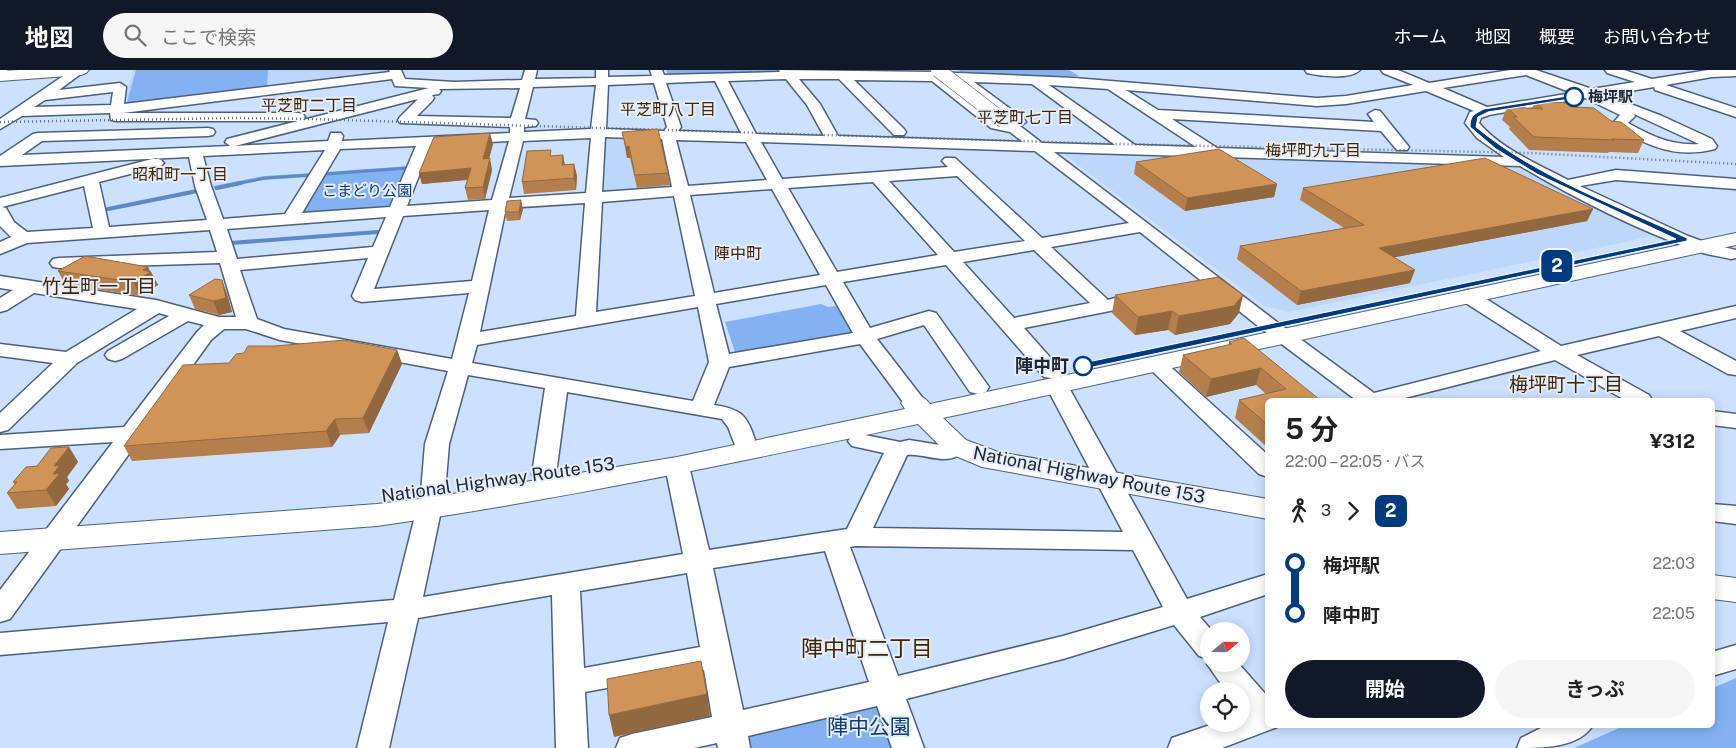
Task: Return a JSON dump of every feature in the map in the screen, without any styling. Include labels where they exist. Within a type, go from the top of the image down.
[{"type":"highway","points":[[0,76],[80,70]]},
{"type":"highway","points":[[919,408],[978,387],[1054,379],[1156,364],[1278,332],[1468,296],[1714,245],[1736,228]]},
{"type":"highway","points":[[919,408],[1278,332],[1714,245]]},
{"type":"highway","name":"National Highway Route 153","points":[[0,526],[58,531],[377,515],[430,500],[544,474],[666,455],[919,408]]},
{"type":"highway","name":"National Highway Route 153","points":[[919,408],[956,446],[992,460],[1265,508]]},
{"type":"highway","name":"National Highway Route 153","points":[[430,500],[677,466],[919,408]]},
{"type":"highway","name":"National Highway Route 153","points":[[0,543],[58,531]]},
{"type":"highway","points":[[1715,587],[1736,590]]},
{"type":"street","points":[[7,114],[44,96],[80,70]]},
{"type":"street","points":[[373,748],[430,500],[437,444],[461,368],[531,70]]},
{"type":"street","points":[[1312,70],[1328,73],[1354,70]]},
{"type":"street","points":[[1387,70],[1486,111]]},
{"type":"street","points":[[1610,70],[1736,113]]},
{"type":"street","points":[[0,125],[7,114],[64,71]]},
{"type":"street","points":[[44,96],[120,87],[116,117],[328,118],[373,114],[452,80],[528,84],[602,76],[658,75],[720,78],[786,73],[843,76],[934,72],[962,79],[1034,80],[1109,85],[1304,102],[1346,100],[1525,71],[1594,96],[1690,134],[1707,142],[1710,146],[1677,149],[1651,142],[1622,126],[1621,122],[1628,116],[1626,112],[1594,96],[1486,111],[1475,116],[1473,127],[1498,148],[1562,183],[1714,245]]},
{"type":"street","points":[[7,114],[118,109],[396,72],[400,83],[438,85],[452,80],[508,72]]},
{"type":"street","points":[[934,72],[996,125],[1017,132],[1133,151],[1522,162]]},
{"type":"street","points":[[786,73],[813,104],[831,136]]},
{"type":"street","points":[[658,75],[671,131],[680,191],[720,362],[701,409]]},
{"type":"street","points":[[1714,245],[1575,182],[1514,150],[1488,130],[1486,124],[1488,119],[1504,113],[1718,75]]},
{"type":"street","points":[[586,320],[602,76]]},
{"type":"street","points":[[843,76],[899,132]]},
{"type":"street","points":[[720,78],[749,134],[865,337],[919,408]]},
{"type":"street","points":[[962,79],[1019,122],[1017,132]]},
{"type":"street","points":[[1034,80],[1133,151]]},
{"type":"street","points":[[1109,85],[1215,153]]},
{"type":"street","points":[[248,108],[254,92]]},
{"type":"street","points":[[420,95],[428,98],[400,120],[517,130]]},
{"type":"street","points":[[1346,100],[1374,113],[1402,147]]},
{"type":"street","points":[[178,153],[248,108],[308,108],[373,114]]},
{"type":"street","points":[[1155,114],[1385,127]]},
{"type":"street","points":[[0,204],[328,118]]},
{"type":"street","points":[[290,219],[334,146],[337,126],[302,124]]},
{"type":"street","points":[[2,161],[425,142],[517,130],[599,128],[831,136],[932,144],[1017,132]]},
{"type":"street","points":[[2,161],[38,137],[208,132]]},
{"type":"street","points":[[831,136],[899,132],[1017,132],[1143,226],[1278,332],[1368,398]]},
{"type":"street","points":[[1118,139],[1498,148]]},
{"type":"street","points":[[425,142],[362,296],[481,286]]},
{"type":"street","points":[[932,144],[1104,306]]},
{"type":"street","points":[[195,152],[203,186],[248,323]]},
{"type":"street","points":[[0,249],[23,238],[961,171]]},
{"type":"street","points":[[1575,182],[1616,175],[1736,184]]},
{"type":"street","points":[[877,177],[1010,325],[1054,379],[1180,613],[1200,637]]},
{"type":"street","points":[[91,180],[102,232]]},
{"type":"street","points":[[0,212],[8,225],[23,238]]},
{"type":"street","points":[[468,340],[1143,226]]},
{"type":"street","points":[[0,306],[15,285],[81,254],[102,232]]},
{"type":"street","points":[[59,263],[228,261],[380,252]]},
{"type":"street","points":[[15,285],[156,306],[219,323],[248,323],[280,334],[461,368],[729,414],[739,425],[744,440]]},
{"type":"street","points":[[1190,290],[1219,285]]},
{"type":"street","points":[[1468,296],[1559,354],[1637,398]]},
{"type":"street","points":[[1010,325],[1133,300]]},
{"type":"street","points":[[0,425],[70,359],[156,306]]},
{"type":"street","points":[[1379,398],[1470,374],[1736,312]]},
{"type":"street","points":[[115,355],[186,314]]},
{"type":"street","points":[[720,362],[865,337],[929,317],[978,387]]},
{"type":"street","points":[[0,611],[204,336],[219,323]]},
{"type":"street","points":[[1663,330],[1736,369]]},
{"type":"street","points":[[0,350],[70,359]]},
{"type":"street","points":[[1156,364],[1265,466]]},
{"type":"street","points":[[544,474],[556,389],[561,384]]},
{"type":"street","points":[[1715,418],[1736,421]]},
{"type":"street","points":[[0,442],[130,434]]},
{"type":"street","points":[[860,441],[900,449],[909,447],[943,453],[956,446]]},
{"type":"street","points":[[900,449],[897,450],[845,538],[888,691],[908,748]]},
{"type":"street","points":[[677,466],[698,561],[732,737]]},
{"type":"street","points":[[1715,512],[1736,515]]},
{"type":"street","points":[[0,644],[405,610],[845,538],[1140,541]]},
{"type":"street","points":[[566,584],[572,748]]},
{"type":"street","points":[[632,748],[732,737],[888,691],[1034,655],[1180,613],[1265,585]]},
{"type":"street","points":[[569,683],[716,656]]},
{"type":"street","points":[[1715,663],[1736,657]]},
{"type":"street","points":[[1229,672],[1265,717]]},
{"type":"street","points":[[1184,748],[1265,718]]},
{"type":"street","points":[[1533,748],[1566,728]]},
{"type":"shaded area","points":[[133,70],[390,70],[391,73],[123,107]]},
{"type":"shaded area","points":[[602,135],[665,137],[677,189],[598,195]]},
{"type":"shaded area","points":[[1061,152],[1510,164],[1644,229],[1649,237],[1289,312],[1265,306]]},
{"type":"green space","points":[[136,70],[268,70],[267,89],[126,106]]},
{"type":"green space","points":[[666,70],[782,70],[784,72],[669,77]]},
{"type":"green space","points":[[958,70],[1069,70],[1079,76],[967,76]]},
{"type":"green space","name":"こまどり公園","points":[[409,166],[391,209],[300,215],[325,172]]},
{"type":"green space","points":[[312,173],[310,177],[262,180],[215,190],[213,186],[264,176]]},
{"type":"green space","points":[[197,190],[197,193],[107,211],[107,208]]},
{"type":"green space","points":[[821,304],[828,307],[844,305],[861,333],[735,352],[725,322]]},
{"type":"green space","points":[[1736,678],[1736,748],[1574,748],[1619,728],[1715,728],[1715,687]]},
{"type":"green space","name":"陣中公園","points":[[885,701],[900,748],[748,748],[749,730]]},
{"type":"building","points":[[1535,101],[1570,103],[1575,107],[1594,108],[1611,121],[1621,122],[1644,140],[1534,137],[1513,117],[1517,117],[1507,107],[1543,109]]},
{"type":"building","points":[[658,129],[668,173],[635,175],[629,146],[626,147],[622,132]]},
{"type":"building","points":[[490,133],[483,159],[490,158],[483,187],[465,188],[471,168],[419,173],[434,137]]},
{"type":"building","points":[[1219,149],[1277,184],[1187,198],[1136,162]]},
{"type":"building","points":[[551,150],[550,156],[563,155],[562,165],[574,164],[574,178],[522,182],[527,151]]},
{"type":"building","points":[[1485,158],[1593,209],[1379,248],[1415,270],[1301,291],[1240,246],[1364,225],[1303,188]]},
{"type":"building","points":[[521,200],[519,212],[505,212],[507,201]]},
{"type":"building","points":[[85,256],[148,267],[143,270],[151,272],[133,282],[58,271]]},
{"type":"building","points":[[1218,277],[1243,295],[1234,306],[1179,316],[1172,311],[1138,317],[1115,295]]},
{"type":"building","points":[[215,279],[222,280],[226,298],[213,301],[189,295]]},
{"type":"building","points":[[1244,338],[1318,398],[1265,398],[1265,422],[1239,400],[1286,389],[1261,368],[1211,379],[1183,355],[1232,344],[1229,342]]},
{"type":"building","points":[[344,340],[397,350],[363,418],[335,419],[326,431],[124,446],[183,365],[229,363],[236,354],[244,353],[248,346],[275,346]]},
{"type":"building","points":[[69,447],[54,466],[60,465],[53,474],[60,473],[46,490],[7,493],[17,482],[13,482],[26,467],[37,466],[51,448]]},
{"type":"building","points":[[701,661],[707,694],[609,715],[607,679]]},
{"type":"waterway","points":[[326,174],[408,168]]},
{"type":"waterway","points":[[235,184],[266,178],[311,175]]},
{"type":"waterway","points":[[217,188],[241,183]]},
{"type":"waterway","points":[[108,209],[197,191]]},
{"type":"waterway","points":[[231,243],[378,232]]},
{"type":"railway","points":[[0,122],[235,118],[310,119],[1117,144],[1530,153],[1736,164]]},
{"type":"bus line","name":"2","points":[[1083,366],[1684,239],[1540,173],[1498,148],[1478,132],[1472,124],[1475,116],[1486,111],[1574,97]]},
{"type":"place","name":"梅坪駅","points":[[1574,97]]},
{"type":"place","name":"陣中町","points":[[1083,366]]},
{"type":"district","name":"平芝町二丁目","points":[[309,105]]},
{"type":"district","name":"平芝町八丁目","points":[[668,109]]},
{"type":"district","name":"平芝町七丁目","points":[[1025,117]]},
{"type":"district","name":"梅坪町九丁目","points":[[1313,150]]},
{"type":"district","name":"昭和町一丁目","points":[[180,174]]},
{"type":"district","name":"陣中町","points":[[738,253]]},
{"type":"district","name":"竹生町一丁目","points":[[99,286]]},
{"type":"district","name":"梅坪町十丁目","points":[[1566,384]]},
{"type":"district","name":"陣中町二丁目","points":[[867,648]]}]
